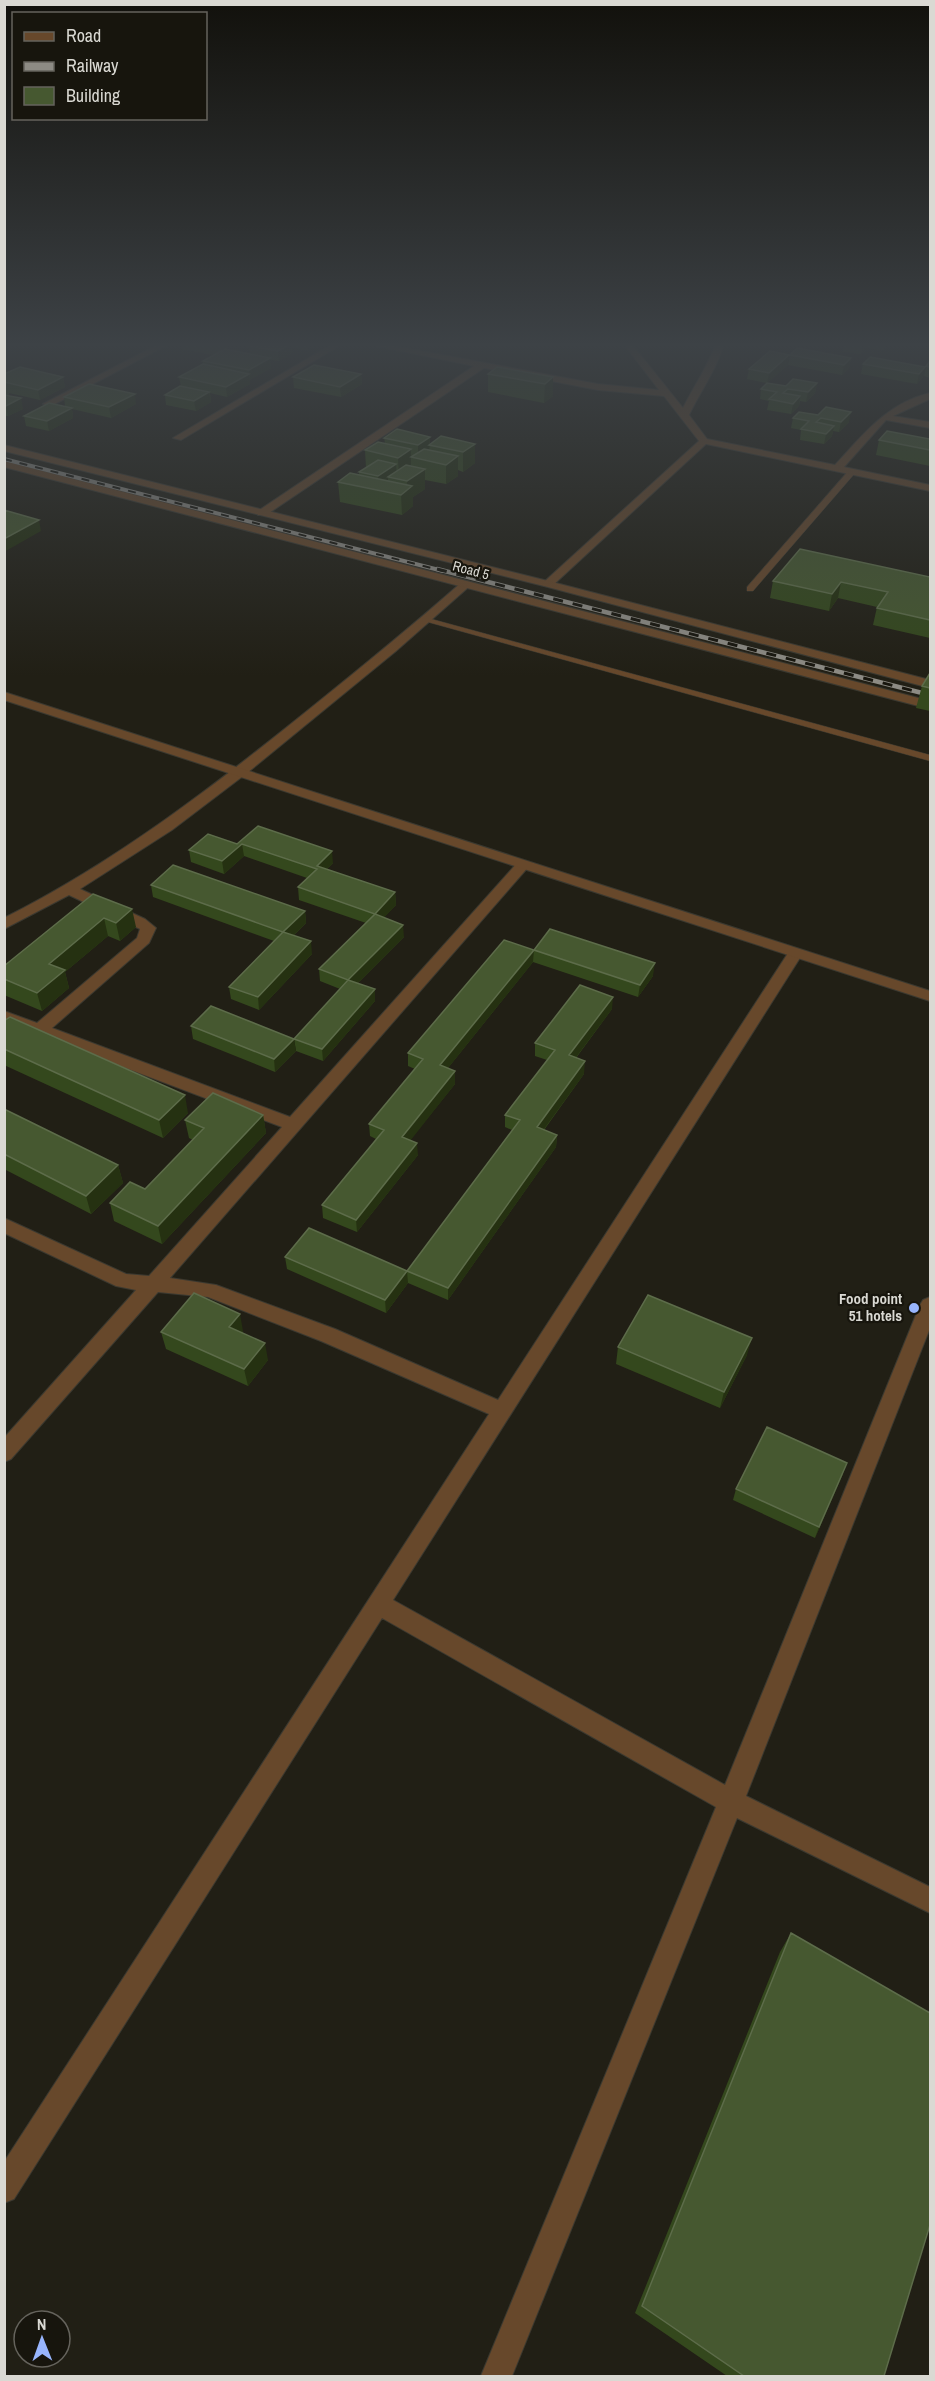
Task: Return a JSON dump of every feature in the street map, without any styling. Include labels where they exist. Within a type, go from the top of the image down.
[{"type":"street","points":[[4,463],[21,454]]},
{"type":"street","name":"Road 5","points":[[27,454],[548,584],[930,684]]},
{"type":"street","points":[[262,513],[350,454]]},
{"type":"street","points":[[548,584],[690,454]]},
{"type":"street","points":[[766,454],[930,488]]},
{"type":"street","points":[[837,469],[850,454]]},
{"type":"street","name":"Road 5","points":[[4,463],[930,705]]},
{"type":"street","points":[[4,924],[70,890],[130,852],[241,773],[466,584]]},
{"type":"street","points":[[4,696],[930,996]]},
{"type":"street","points":[[4,1453],[523,864]]},
{"type":"street","points":[[40,1029],[144,940],[148,934],[148,928],[140,922],[70,890]]},
{"type":"street","points":[[4,2189],[795,953]]},
{"type":"street","points":[[4,1016],[294,1125]]},
{"type":"street","points":[[4,1225],[123,1281],[209,1290],[328,1335],[502,1411]]},
{"type":"street","points":[[497,2376],[930,1305]]},
{"type":"street","points":[[379,1604],[731,1802],[930,1900]]},
{"type":"lane","points":[[750,589],[852,472]]},
{"type":"lane","points":[[781,554],[793,556]]},
{"type":"lane","points":[[427,619],[930,758]]},
{"type":"building","points":[[382,454],[404,454],[398,458]]},
{"type":"building","points":[[416,454],[458,456],[446,465],[411,457]]},
{"type":"building","points":[[378,460],[396,464],[378,476],[359,472]]},
{"type":"building","points":[[406,465],[425,469],[407,481],[388,477]]},
{"type":"building","points":[[350,473],[412,486],[401,495],[338,482]]},
{"type":"building","points":[[4,510],[39,520],[4,539]]},
{"type":"building","points":[[800,549],[930,577],[930,620],[877,608],[888,592],[841,582],[832,594],[773,581]]},
{"type":"building","points":[[930,673],[930,688],[922,686]]},
{"type":"building","points":[[258,826],[332,851],[317,866],[395,892],[375,914],[298,887],[317,869],[242,844],[222,861],[189,850],[208,834],[237,844]]},
{"type":"building","points":[[173,865],[305,911],[283,932],[151,885]]},
{"type":"building","points":[[93,894],[132,909],[116,923],[104,918],[49,964],[65,970],[37,993],[4,979],[4,966]]},
{"type":"building","points":[[375,914],[403,925],[348,980],[319,969]]},
{"type":"building","points":[[550,929],[655,963],[640,985],[534,950]]},
{"type":"building","points":[[283,932],[311,941],[258,997],[229,987]]},
{"type":"building","points":[[504,940],[534,950],[440,1065],[455,1071],[402,1137],[417,1143],[356,1220],[322,1205],[384,1130],[369,1124],[423,1059],[408,1053]]},
{"type":"building","points":[[348,980],[375,989],[322,1049],[294,1039]]},
{"type":"building","points":[[580,985],[613,997],[569,1055],[585,1061],[537,1127],[557,1135],[448,1288],[407,1271],[520,1120],[505,1115],[555,1050],[535,1043]]},
{"type":"building","points":[[211,1006],[294,1039],[274,1059],[191,1026]]},
{"type":"building","points":[[10,1017],[185,1095],[159,1120],[4,1049],[4,1021]]},
{"type":"building","points":[[213,1093],[263,1115],[158,1226],[110,1203],[130,1182],[145,1189],[204,1128],[185,1120]]},
{"type":"building","points":[[4,1109],[118,1165],[86,1196],[4,1154]]},
{"type":"building","points":[[309,1228],[407,1271],[385,1300],[285,1257]]},
{"type":"building","points":[[194,1293],[240,1314],[229,1327],[265,1343],[244,1369],[161,1332]]},
{"type":"building","points":[[648,1295],[752,1338],[724,1392],[618,1347]]},
{"type":"building","points":[[767,1427],[847,1463],[819,1527],[736,1489]]},
{"type":"building","points":[[791,1933],[930,2013],[930,2225],[884,2376],[744,2376],[642,2306]]},
{"type":"railway","points":[[4,459],[443,571]]},
{"type":"railway","points":[[437,569],[930,695]]},
{"type":"place","name":"Food point 51 hotels","points":[[914,1308]]}]
